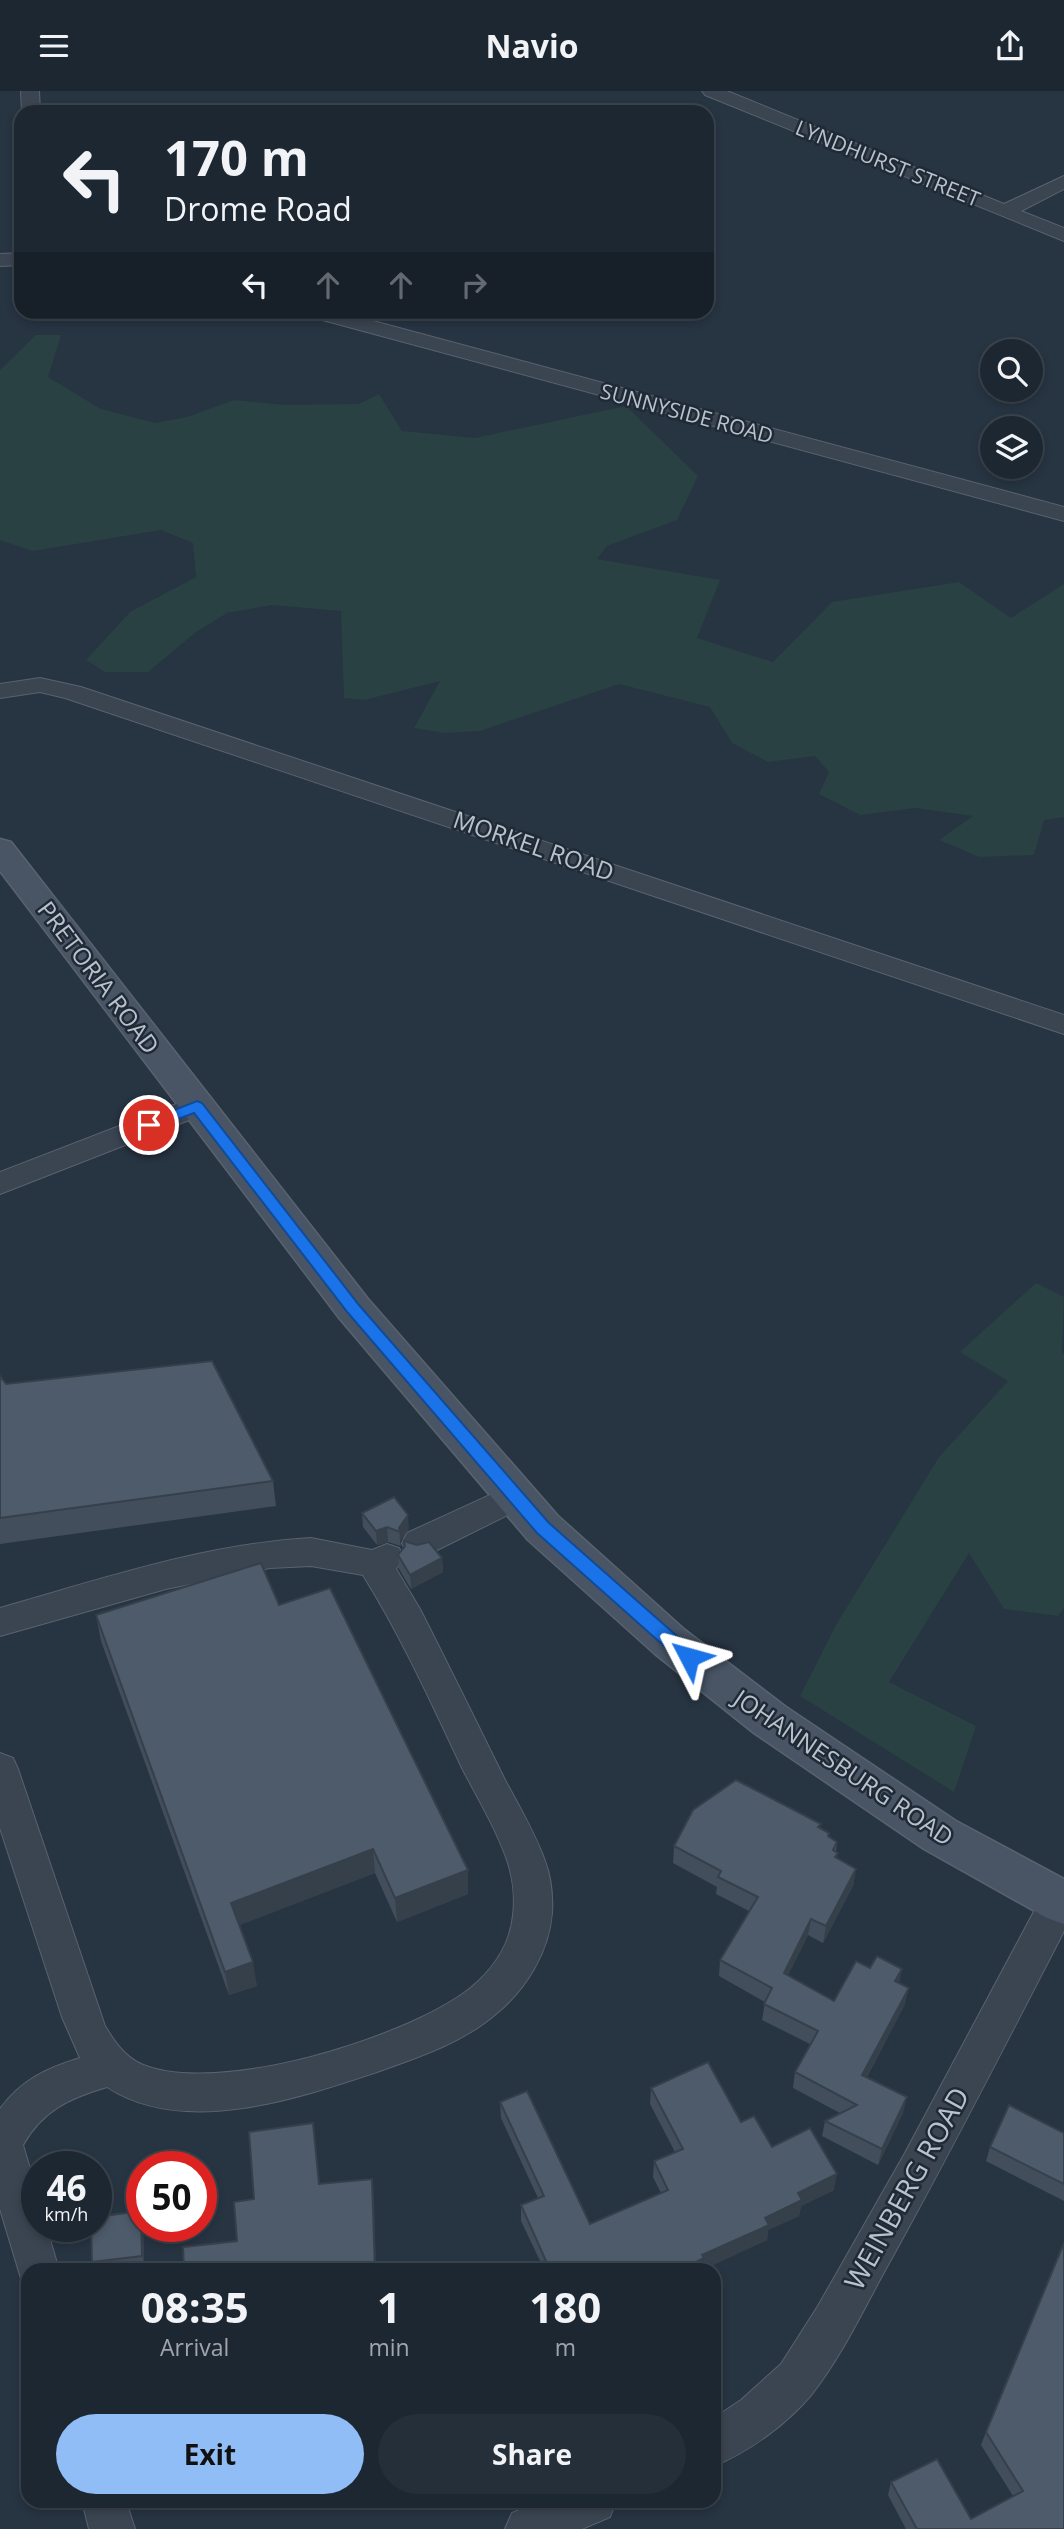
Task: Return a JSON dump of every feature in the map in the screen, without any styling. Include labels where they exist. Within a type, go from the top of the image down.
[{"type":"main road","name":"PRETORIA ROAD","points":[[0,849],[197,1106]]},
{"type":"main road","name":"JOHANNESBURG ROAD","points":[[197,1106],[354,1309],[543,1528],[670,1642],[770,1720],[940,1835],[1062,1902]]},
{"type":"street","name":"LYNDHURST STREET","points":[[712,91],[1064,235]]},
{"type":"street","points":[[1005,211],[1064,181]]},
{"type":"street","name":"SUNNYSIDE ROAD","points":[[340,319],[1064,514]]},
{"type":"street","name":"MORKEL ROAD","points":[[0,691],[40,685],[72,692],[1064,1025]]},
{"type":"street","points":[[0,1184],[197,1106]]},
{"type":"street","points":[[419,1543],[516,1496]]},
{"type":"street","points":[[0,1622],[166,1575],[270,1554],[312,1552],[381,1561],[527,1863],[535,1897],[532,1926],[522,1952],[502,1984],[480,2005],[440,2027],[366,2057],[270,2086],[175,2091],[136,2081],[111,2067],[91,2039],[59,1952],[0,1769]]},
{"type":"street","name":"WEINBERG ROAD","points":[[721,2439],[757,2416],[796,2379],[833,2321],[920,2167],[1062,1902]]},
{"type":"street","points":[[36,2263],[2,2143],[17,2115],[35,2096],[61,2083],[111,2067]]},
{"type":"street","points":[[106,2508],[112,2529]]},
{"type":"street","points":[[528,2529],[578,2508]]},
{"type":"green space","points":[[36,335],[61,335],[48,377],[101,409],[155,423],[187,417],[234,400],[284,405],[359,404],[379,394],[402,431],[475,438],[626,406],[698,476],[677,520],[607,546],[597,559],[720,580],[697,638],[773,662],[832,602],[959,582],[1011,618],[1064,584],[1064,817],[1044,820],[1034,855],[979,857],[939,840],[973,816],[915,808],[860,815],[819,794],[829,772],[815,756],[768,762],[732,743],[710,707],[619,684],[480,731],[444,733],[414,728],[440,681],[364,700],[344,698],[341,611],[272,605],[227,613],[196,632],[148,672],[105,672],[86,660],[130,612],[196,577],[193,543],[161,530],[33,551],[0,540],[0,370]]},
{"type":"green space","points":[[1036,1283],[1064,1297],[1064,1608],[1058,1616],[1004,1609],[969,1553],[889,1682],[976,1726],[954,1792],[800,1696],[836,1625],[939,1457],[1008,1381],[960,1352]]},
{"type":"building","points":[[212,1361],[273,1481],[0,1518],[0,1376],[6,1384]]},
{"type":"building","points":[[394,1497],[408,1515],[399,1528],[400,1532],[387,1527],[376,1531],[362,1513]]},
{"type":"building","points":[[404,1541],[417,1545],[429,1542],[442,1558],[410,1575],[398,1555],[405,1546]]},
{"type":"building","points":[[261,1563],[279,1605],[330,1588],[468,1870],[395,1898],[373,1849],[231,1903],[253,1962],[225,1972],[96,1615]]},
{"type":"building","points":[[736,1780],[821,1824],[818,1827],[829,1833],[828,1836],[837,1842],[833,1850],[838,1853],[835,1857],[856,1869],[826,1926],[811,1919],[784,1973],[834,2001],[856,1961],[870,1968],[877,1956],[902,1969],[895,1981],[909,1988],[862,2075],[907,2097],[882,2149],[825,2121],[857,2105],[795,2072],[818,2031],[764,2004],[772,1988],[720,1960],[758,1897],[718,1877],[721,1871],[674,1846],[693,1810]]},
{"type":"building","points":[[708,2062],[741,2122],[754,2116],[772,2147],[810,2128],[837,2174],[798,2193],[802,2200],[765,2218],[769,2225],[702,2255],[704,2258],[694,2263],[542,2263],[546,2261],[521,2205],[544,2196],[500,2102],[527,2091],[590,2224],[668,2190],[654,2161],[683,2149],[651,2088]]},
{"type":"building","points":[[1009,2105],[1064,2133],[1064,2184],[990,2147]]},
{"type":"building","points":[[313,2123],[319,2184],[372,2179],[375,2263],[184,2263],[183,2247],[237,2241],[234,2202],[254,2199],[249,2132]]},
{"type":"building","points":[[126,2213],[126,2242],[142,2242],[142,2256],[92,2262],[91,2242],[112,2242],[112,2215]]},
{"type":"building","points":[[1064,2243],[1064,2529],[917,2529],[891,2482],[937,2459],[971,2519],[1023,2491],[986,2432]]},
{"type":"route","points":[[149,1125],[197,1106],[354,1309],[543,1528],[689,1657]]}]
